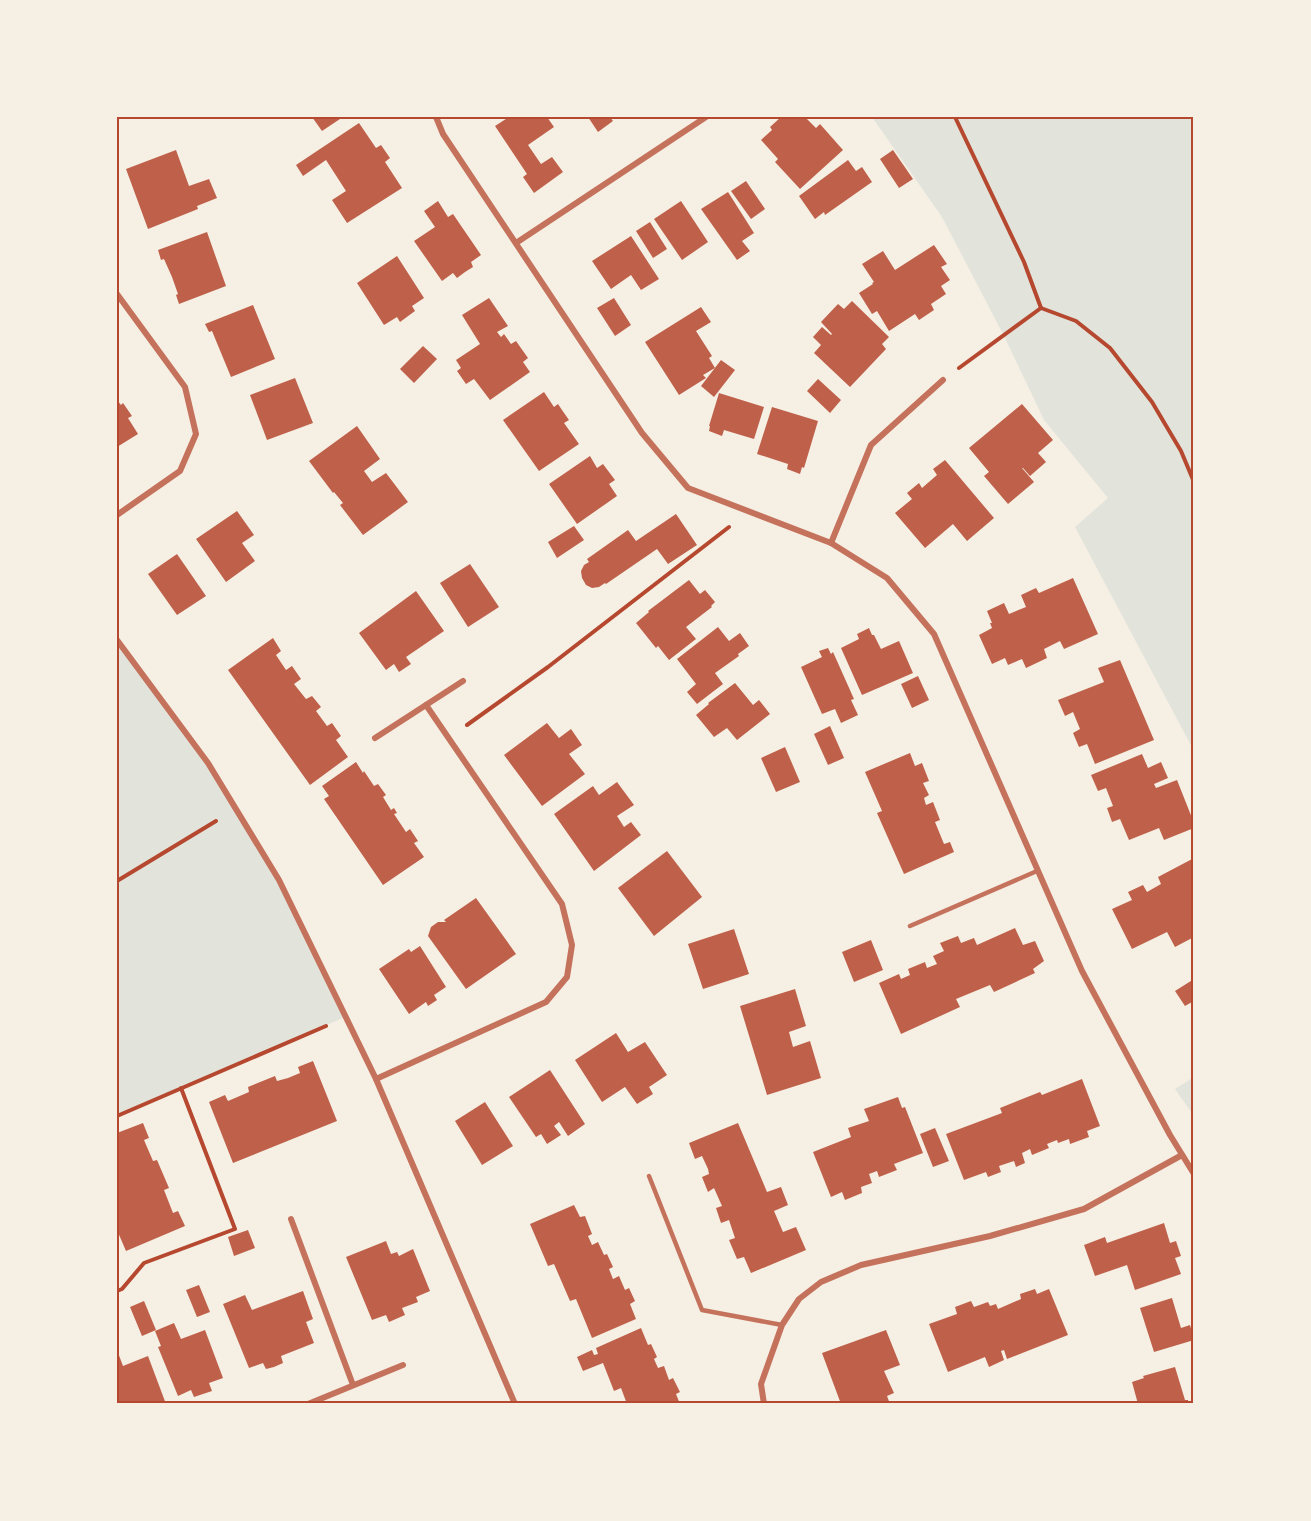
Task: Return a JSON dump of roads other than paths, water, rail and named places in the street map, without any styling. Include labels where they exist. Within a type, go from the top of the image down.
[{"type":"street","points":[[436,117],[442,134],[642,433],[688,488],[831,543],[887,578],[934,634],[1082,971],[1194,1174]]},
{"type":"street","points":[[516,243],[706,117]]},
{"type":"street","points":[[117,294],[185,387],[196,434],[180,471],[117,515]]},
{"type":"street","points":[[831,543],[871,445],[943,380]]},
{"type":"street","points":[[117,640],[208,763],[279,880],[376,1079],[515,1404]]},
{"type":"street","points":[[375,738],[463,681]]},
{"type":"street","points":[[376,1079],[546,1002],[567,977],[572,945],[562,904],[426,705]]},
{"type":"street","points":[[764,1404],[761,1384],[782,1325],[799,1299],[821,1282],[861,1265],[990,1236],[1084,1209],[1182,1155]]},
{"type":"street","points":[[291,1219],[352,1385]]},
{"type":"street","points":[[308,1404],[403,1365]]},
{"type":"lane","points":[[910,926],[1037,871]]},
{"type":"lane","points":[[649,1176],[702,1310],[782,1325]]}]
